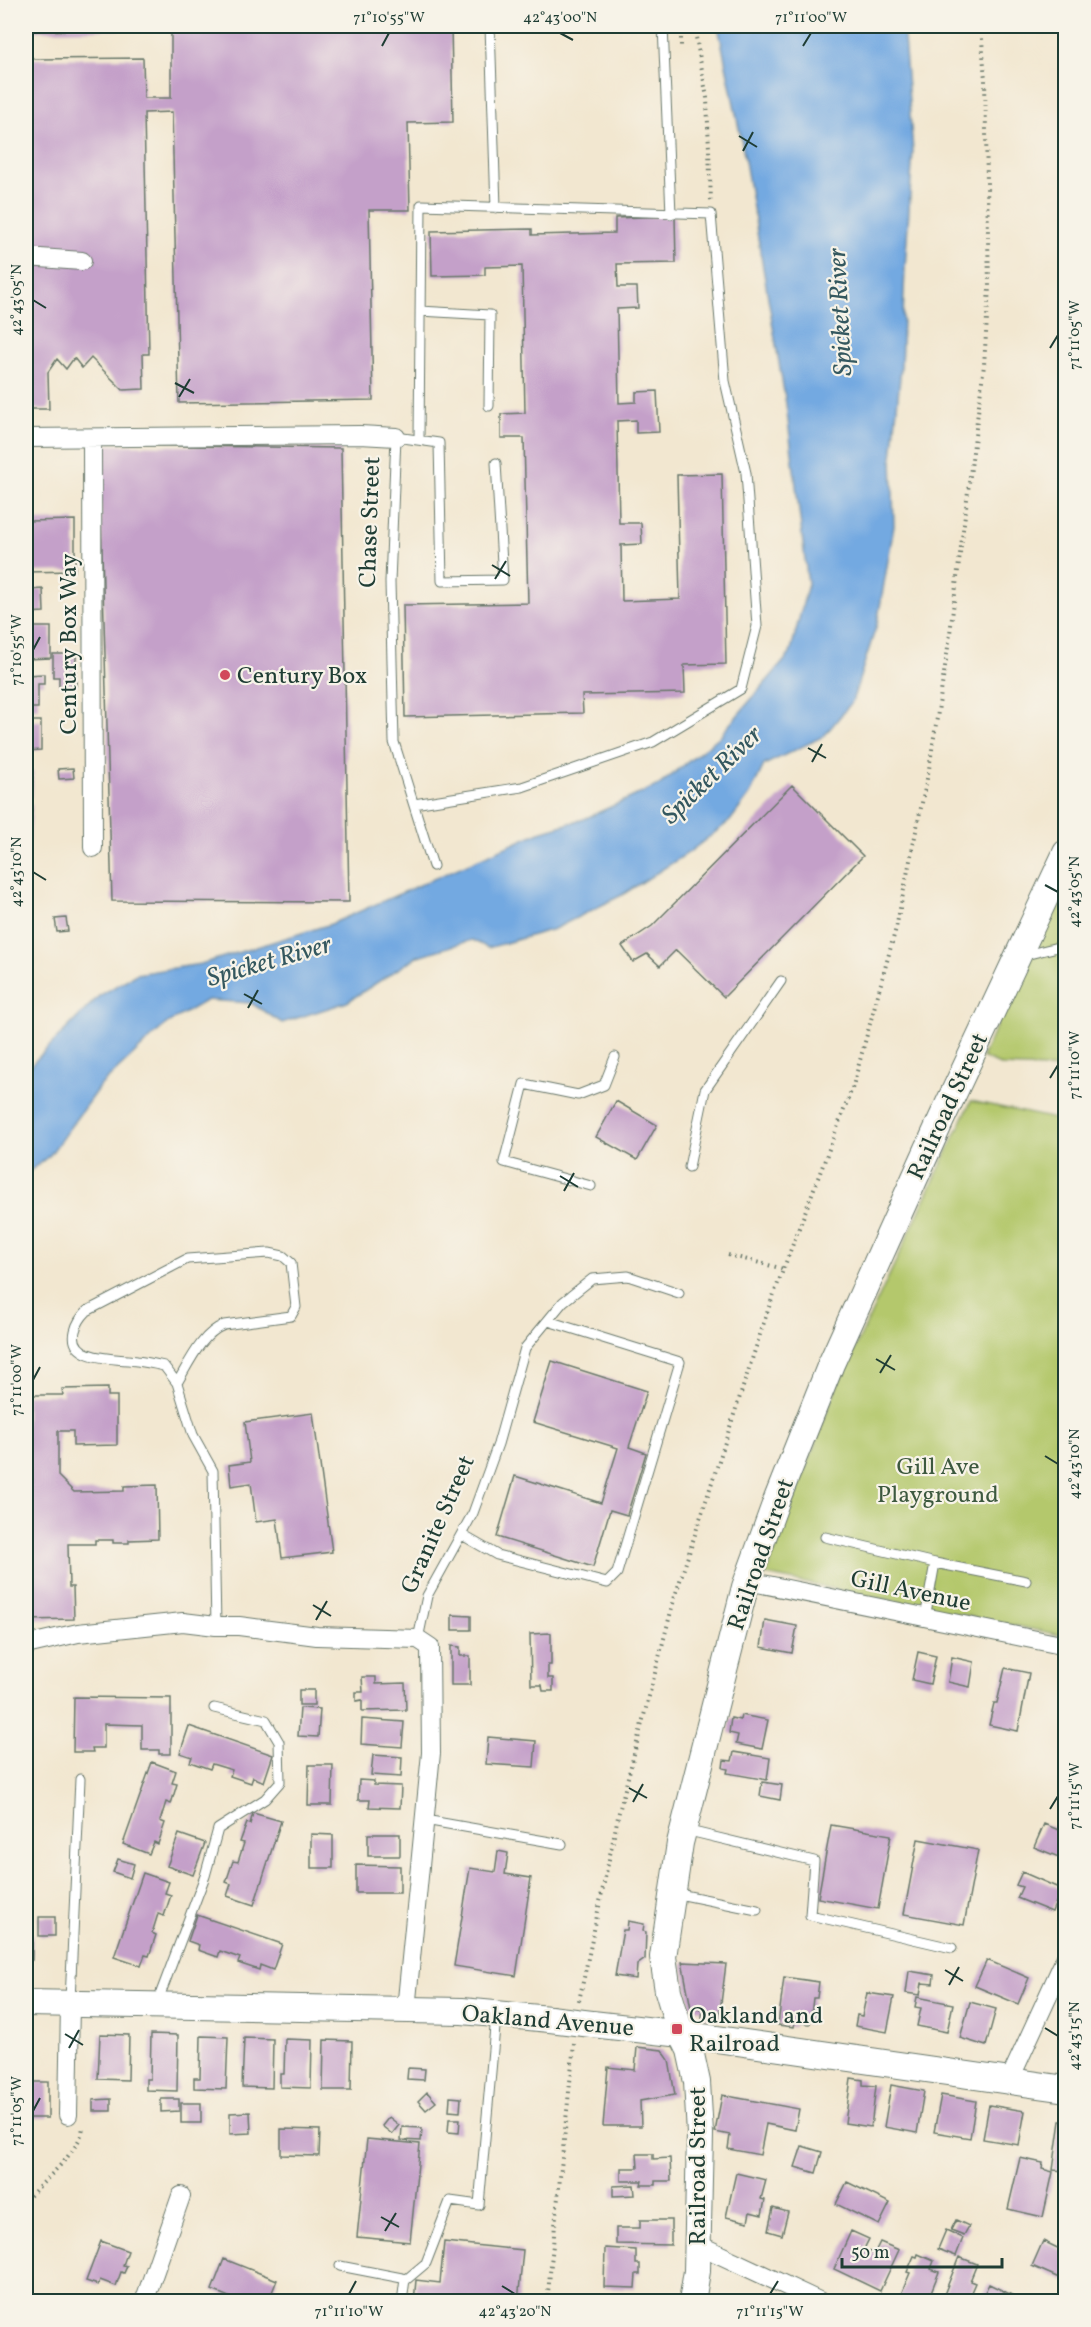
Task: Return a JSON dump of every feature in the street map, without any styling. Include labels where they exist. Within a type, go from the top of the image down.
[{"type":"main road","name":"Railroad Street","points":[[692,2301],[698,2271],[700,2134],[697,2082],[690,2050],[682,2034],[668,1991],[663,1956],[683,1829],[748,1581],[777,1499],[831,1364],[940,1120],[1065,853]]},
{"type":"main road","name":"Oakland Avenue","points":[[26,2003],[406,2010],[550,2019],[585,2017],[682,2034],[1065,2089]]},
{"type":"street","points":[[26,257],[82,261]]},
{"type":"street","name":"Chase Street","points":[[26,438],[360,435],[396,437]]},
{"type":"street","name":"Century Box Way","points":[[92,439],[93,848]]},
{"type":"street","name":"Gill Avenue","points":[[748,1581],[1065,1646]]},
{"type":"street","points":[[26,1645],[78,1633],[183,1622],[239,1626],[317,1636],[418,1639],[430,1647],[431,1754],[406,2010]]},
{"type":"street","points":[[1009,2081],[1065,1957]]},
{"type":"street","points":[[68,2115],[70,2004]]},
{"type":"street","points":[[144,2301],[181,2196]]},
{"type":"street","points":[[697,2244],[821,2301]]},
{"type":"lane","points":[[490,26],[496,208]]},
{"type":"lane","points":[[663,26],[671,214]]},
{"type":"lane","points":[[414,804],[522,787],[653,742],[741,689],[757,626],[746,473],[725,381],[711,214],[421,205],[419,440]]},
{"type":"lane","points":[[420,311],[490,315],[489,406]]},
{"type":"lane","points":[[396,437],[439,443],[442,581],[503,580],[496,464]]},
{"type":"lane","name":"Chase Street","points":[[396,437],[390,582],[394,742],[433,866]]},
{"type":"lane","points":[[1017,957],[1065,945]]},
{"type":"lane","points":[[689,1167],[705,1090],[781,981]]},
{"type":"lane","points":[[591,1186],[504,1162],[524,1084],[578,1095],[604,1084],[615,1057]]},
{"type":"lane","points":[[177,1383],[199,1347],[215,1328],[224,1324],[293,1314],[296,1307],[291,1263],[288,1258],[269,1253],[187,1259],[87,1311],[80,1318],[74,1338],[76,1346],[85,1353],[164,1366],[177,1383],[193,1435],[213,1471],[216,1626]]},
{"type":"lane","name":"Granite Street","points":[[418,1639],[427,1596],[473,1513],[498,1444],[525,1348],[563,1302],[592,1279],[628,1276],[679,1293]]},
{"type":"lane","points":[[462,1535],[497,1555],[607,1583],[617,1573],[680,1362],[548,1321]]},
{"type":"lane","points":[[825,1537],[1026,1581]]},
{"type":"lane","points":[[925,1618],[936,1563]]},
{"type":"lane","points":[[156,2005],[205,1876],[219,1829],[265,1799],[280,1782],[279,1742],[266,1720],[214,1708]]},
{"type":"lane","points":[[70,2004],[80,1779]]},
{"type":"lane","points":[[425,1820],[562,1844]]},
{"type":"lane","points":[[683,1829],[814,1861],[810,1915],[952,1948]]},
{"type":"lane","points":[[672,1893],[757,1910]]},
{"type":"lane","points":[[340,2266],[405,2278],[426,2263],[450,2201],[479,2205],[496,2014]]},
{"type":"lane","points":[[402,2301],[405,2278]]},
{"type":"path","points":[[694,26],[707,98],[711,214]]},
{"type":"path","points":[[585,2017],[599,1899],[675,1596],[721,1450],[784,1269],[856,1075],[896,928],[929,769],[949,641],[984,365],[989,287],[985,80],[981,26]]},
{"type":"path","points":[[728,1255],[784,1269]]},
{"type":"path","points":[[547,2301],[574,2042]]},
{"type":"path","points":[[26,2200],[73,2150],[80,2139],[84,2127],[68,2115]]},
{"type":"green space","points":[[1065,880],[1065,1069],[1002,1066],[982,1057]]},
{"type":"green space","name":"Gill Ave Playground","points":[[971,1101],[1065,1121],[1065,1636],[766,1575],[835,1391]]},
{"type":"water","name":"Spicket River","points":[[718,26],[903,26],[913,151],[901,367],[892,458],[894,526],[877,624],[852,702],[824,736],[764,765],[750,794],[730,821],[688,853],[622,895],[554,929],[488,948],[472,940],[418,956],[347,1002],[282,1023],[251,1003],[207,1000],[166,1024],[99,1087],[50,1155],[26,1174],[26,1070],[99,996],[136,974],[201,964],[331,924],[540,832],[584,819],[659,785],[719,737],[790,654],[808,584],[786,404],[742,143]]},
{"type":"building","points":[[32,26],[451,26],[453,122],[408,123],[410,210],[369,210],[373,400],[179,403],[172,112],[144,113],[149,354],[143,354],[144,389],[123,390],[91,358],[82,368],[74,358],[66,369],[57,359],[48,372],[49,409],[26,409],[26,55],[27,53],[34,59],[143,58],[144,98],[171,98],[171,29],[32,31]]},
{"type":"building","points":[[675,216],[676,263],[617,264],[618,287],[637,287],[638,308],[617,309],[619,403],[636,402],[636,392],[657,391],[659,432],[636,433],[636,420],[617,421],[619,523],[641,523],[642,544],[621,545],[622,601],[680,599],[677,475],[722,474],[726,664],[684,665],[685,693],[582,695],[583,713],[405,717],[403,605],[528,603],[524,438],[501,438],[501,414],[525,413],[522,266],[485,267],[485,275],[432,276],[431,231],[532,229],[532,235],[615,233],[615,218]]},
{"type":"building","name":"Century Box","points":[[99,445],[341,448],[349,902],[112,901]]},
{"type":"building","points":[[75,520],[75,571],[26,572],[26,521]]},
{"type":"building","points":[[43,589],[44,612],[26,613],[26,590]]},
{"type":"building","points":[[26,627],[51,627],[51,658],[26,659]]},
{"type":"building","points":[[53,654],[76,654],[76,686],[59,686],[59,677],[53,677]]},
{"type":"building","points":[[44,674],[44,684],[38,684],[38,708],[26,708],[26,675]]},
{"type":"building","points":[[26,721],[41,721],[41,750],[26,751]]},
{"type":"building","points":[[73,768],[74,778],[59,779],[58,769]]},
{"type":"building","points":[[26,771],[33,772],[32,797],[26,797]]},
{"type":"building","points":[[792,785],[863,856],[724,997],[676,950],[660,966],[647,954],[633,962],[622,946],[652,926]]},
{"type":"building","points":[[26,805],[32,805],[29,843],[26,843]]},
{"type":"building","points":[[66,918],[68,931],[57,932],[55,919]]},
{"type":"building","points":[[616,1101],[657,1125],[637,1160],[596,1137]]},
{"type":"building","points":[[552,1361],[647,1391],[629,1447],[646,1453],[627,1515],[610,1510],[593,1567],[497,1537],[515,1476],[601,1503],[618,1448],[533,1422]]},
{"type":"building","points":[[108,1388],[108,1396],[117,1396],[117,1445],[73,1446],[73,1431],[58,1431],[58,1476],[74,1492],[124,1491],[124,1486],[157,1485],[158,1539],[129,1540],[129,1543],[95,1540],[95,1544],[68,1544],[69,1587],[73,1587],[74,1619],[26,1620],[26,1395],[63,1395],[62,1389]]},
{"type":"building","points":[[313,1413],[332,1552],[282,1558],[277,1519],[256,1522],[251,1483],[231,1486],[229,1465],[250,1462],[245,1422]]},
{"type":"building","points":[[452,1615],[471,1616],[471,1630],[452,1630]]},
{"type":"building","points":[[765,1620],[797,1626],[792,1653],[761,1647]]},
{"type":"building","points":[[551,1633],[551,1665],[548,1665],[548,1678],[553,1678],[553,1691],[543,1691],[542,1685],[531,1685],[530,1634]]},
{"type":"building","points":[[451,1646],[460,1647],[460,1656],[470,1656],[470,1685],[451,1685]]},
{"type":"building","points":[[918,1652],[936,1656],[930,1684],[912,1680]]},
{"type":"building","points":[[952,1657],[974,1662],[970,1687],[948,1682]]},
{"type":"building","points":[[1005,1668],[1029,1673],[1018,1731],[989,1725]]},
{"type":"building","points":[[362,1677],[376,1677],[376,1684],[405,1683],[406,1710],[362,1711],[362,1700],[356,1701],[356,1692],[363,1692]]},
{"type":"building","points":[[299,1690],[314,1690],[314,1705],[299,1705]]},
{"type":"building","points":[[74,1697],[171,1698],[171,1754],[159,1754],[159,1750],[142,1750],[142,1725],[104,1724],[104,1748],[92,1748],[93,1752],[73,1752]]},
{"type":"building","points":[[300,1708],[320,1709],[318,1737],[298,1736]]},
{"type":"building","points":[[741,1715],[768,1720],[762,1749],[736,1744],[738,1735],[729,1733],[731,1718],[740,1720]]},
{"type":"building","points":[[362,1719],[404,1722],[402,1747],[361,1744]]},
{"type":"building","points":[[189,1726],[273,1755],[264,1782],[253,1777],[251,1783],[230,1776],[232,1770],[212,1764],[210,1769],[190,1762],[192,1757],[180,1753]]},
{"type":"building","points":[[488,1737],[536,1741],[534,1767],[486,1764]]},
{"type":"building","points":[[734,1752],[770,1758],[767,1780],[727,1773],[728,1769],[723,1768],[724,1760],[732,1761]]},
{"type":"building","points":[[373,1755],[402,1757],[401,1777],[371,1775]]},
{"type":"building","points":[[152,1762],[176,1771],[172,1783],[177,1784],[171,1804],[166,1802],[160,1821],[165,1823],[158,1844],[154,1842],[149,1854],[123,1844]]},
{"type":"building","points":[[309,1765],[333,1765],[332,1805],[308,1805]]},
{"type":"building","points":[[359,1780],[374,1781],[374,1785],[401,1786],[400,1808],[369,1807],[370,1800],[358,1800]]},
{"type":"building","points":[[762,1782],[782,1785],[780,1800],[760,1796]]},
{"type":"building","points":[[1066,1785],[1066,1811],[1056,1808]]},
{"type":"building","points":[[253,1813],[281,1821],[254,1905],[227,1896],[231,1884],[226,1882],[233,1861],[238,1862],[244,1843],[240,1842]]},
{"type":"building","points":[[1044,1824],[1066,1833],[1066,1860],[1034,1847]]},
{"type":"building","points":[[831,1825],[891,1835],[878,1909],[818,1898]]},
{"type":"building","points":[[179,1834],[205,1843],[193,1875],[167,1866]]},
{"type":"building","points":[[311,1834],[333,1835],[333,1868],[311,1868]]},
{"type":"building","points":[[368,1834],[400,1834],[400,1856],[368,1856]]},
{"type":"building","points":[[918,1839],[978,1850],[964,1925],[904,1914]]},
{"type":"building","points":[[498,1851],[508,1853],[505,1874],[531,1878],[516,1976],[454,1966],[470,1868],[495,1872]]},
{"type":"building","points":[[118,1859],[134,1864],[130,1878],[113,1872]]},
{"type":"building","points":[[356,1865],[400,1866],[400,1893],[356,1893]]},
{"type":"building","points":[[1022,1872],[1061,1889],[1052,1912],[1017,1898],[1022,1887],[1016,1885]]},
{"type":"building","points":[[143,1873],[169,1882],[165,1893],[171,1895],[164,1916],[158,1914],[152,1933],[156,1935],[149,1956],[145,1955],[141,1966],[114,1957]]},
{"type":"building","points":[[197,1915],[282,1944],[273,1970],[260,1965],[259,1970],[238,1963],[240,1958],[220,1951],[218,1957],[198,1950],[199,1945],[188,1941]]},
{"type":"building","points":[[39,1917],[55,1917],[55,1936],[39,1936]]},
{"type":"building","points":[[628,1921],[644,1924],[643,1931],[646,1932],[645,1959],[637,1965],[636,1979],[615,1976],[623,1930],[627,1930]]},
{"type":"building","points":[[26,1934],[32,1934],[32,1960],[26,1960]]},
{"type":"building","points":[[987,1960],[1029,1978],[1018,2004],[975,1986]]},
{"type":"building","points":[[682,1962],[726,1964],[719,2019],[702,2017],[703,2009],[691,2008]]},
{"type":"building","points":[[909,1971],[934,1975],[933,1984],[922,1983],[920,1995],[906,1993]]},
{"type":"building","points":[[784,1977],[819,1982],[817,1998],[813,1998],[810,2024],[795,2022],[794,2027],[778,2025]]},
{"type":"building","points":[[867,1993],[894,1997],[887,2032],[855,2026],[857,2015],[862,2016]]},
{"type":"building","points":[[917,1997],[953,2004],[947,2032],[917,2026],[921,2008],[915,2007]]},
{"type":"building","points":[[970,2002],[996,2009],[986,2046],[960,2038]]},
{"type":"building","points":[[100,2034],[129,2035],[128,2080],[98,2079]]},
{"type":"building","points":[[151,2034],[178,2035],[177,2091],[146,2090],[146,2079],[150,2079]]},
{"type":"building","points":[[201,2036],[228,2037],[226,2089],[194,2088],[194,2078],[200,2078]]},
{"type":"building","points":[[244,2038],[273,2039],[272,2088],[242,2087]]},
{"type":"building","points":[[285,2039],[312,2040],[311,2088],[280,2087],[280,2074],[284,2074]]},
{"type":"building","points":[[324,2040],[352,2041],[351,2090],[323,2090]]},
{"type":"building","points":[[637,2047],[662,2050],[669,2060],[675,2095],[640,2101],[641,2126],[603,2126],[608,2067],[635,2070]]},
{"type":"building","points":[[408,2068],[425,2069],[424,2080],[407,2079]]},
{"type":"building","points":[[851,2078],[863,2080],[863,2085],[876,2086],[871,2127],[845,2123]]},
{"type":"building","points":[[30,2082],[48,2082],[48,2118],[26,2118],[26,2096],[30,2096]]},
{"type":"building","points":[[891,2085],[924,2091],[917,2133],[884,2127]]},
{"type":"building","points":[[427,2092],[436,2102],[426,2110],[418,2101]]},
{"type":"building","points":[[722,2095],[799,2109],[795,2130],[766,2124],[760,2155],[728,2149],[730,2135],[715,2132]]},
{"type":"building","points":[[941,2095],[976,2101],[970,2138],[934,2132]]},
{"type":"building","points":[[450,2097],[461,2098],[460,2112],[449,2111]]},
{"type":"building","points":[[111,2099],[111,2111],[93,2111],[93,2100]]},
{"type":"building","points":[[161,2099],[179,2099],[179,2111],[161,2112]]},
{"type":"building","points":[[181,2103],[201,2103],[201,2123],[181,2123]]},
{"type":"building","points":[[989,2105],[1025,2111],[1019,2145],[983,2139]]},
{"type":"building","points":[[250,2112],[251,2133],[230,2134],[230,2113]]},
{"type":"building","points":[[389,2117],[399,2125],[392,2134],[382,2126]]},
{"type":"building","points":[[449,2119],[460,2119],[459,2133],[448,2132]]},
{"type":"building","points":[[1060,2121],[1066,2121],[1066,2171],[1053,2170]]},
{"type":"building","points":[[402,2127],[422,2128],[421,2141],[401,2140]]},
{"type":"building","points":[[281,2129],[320,2130],[319,2156],[281,2155]]},
{"type":"building","points":[[367,2139],[420,2144],[410,2242],[357,2237]]},
{"type":"building","points":[[802,2146],[822,2152],[816,2173],[795,2167]]},
{"type":"building","points":[[637,2154],[653,2154],[653,2159],[670,2158],[671,2181],[655,2181],[655,2185],[641,2185],[642,2181],[621,2181],[621,2168],[638,2168]]},
{"type":"building","points":[[1020,2158],[1043,2163],[1042,2169],[1053,2172],[1043,2217],[1008,2209]]},
{"type":"building","points":[[736,2173],[766,2180],[761,2199],[765,2200],[762,2215],[750,2212],[748,2222],[726,2217]]},
{"type":"building","points":[[847,2182],[890,2203],[879,2225],[836,2204]]},
{"type":"building","points":[[634,2185],[635,2195],[613,2196],[613,2186]]},
{"type":"building","points":[[773,2208],[788,2212],[782,2235],[768,2231]]},
{"type":"building","points":[[640,2220],[671,2220],[671,2245],[616,2244],[616,2228],[640,2228]]},
{"type":"building","points":[[956,2220],[969,2226],[964,2235],[951,2230]]},
{"type":"building","points":[[946,2230],[963,2238],[956,2256],[938,2249]]},
{"type":"building","points":[[851,2231],[869,2239],[864,2249],[874,2254],[880,2242],[899,2250],[880,2291],[834,2269]]},
{"type":"building","points":[[101,2241],[128,2251],[123,2265],[127,2266],[124,2273],[121,2272],[116,2286],[100,2280],[98,2285],[86,2281]]},
{"type":"building","points":[[1043,2241],[1066,2252],[1066,2281],[1032,2266]]},
{"type":"building","points":[[444,2242],[523,2250],[518,2302],[414,2302],[416,2280],[440,2283]]},
{"type":"building","points":[[605,2248],[636,2250],[636,2264],[640,2264],[640,2274],[636,2274],[635,2288],[604,2287]]},
{"type":"building","points":[[918,2254],[934,2261],[931,2269],[939,2272],[927,2302],[905,2302],[899,2299],[910,2273],[907,2272],[914,2256],[917,2257]]},
{"type":"building","points":[[959,2257],[977,2264],[970,2281],[975,2283],[968,2299],[964,2298],[962,2302],[941,2302]]},
{"type":"building","points":[[224,2259],[277,2280],[268,2302],[241,2302],[212,2290]]},
{"type":"building","points":[[989,2284],[1014,2296],[1011,2302],[980,2302]]},
{"type":"place","name":"Century Box","points":[[225,675]]},
{"type":"place","name":"Oakland and Railroad","points":[[677,2029]]}]
